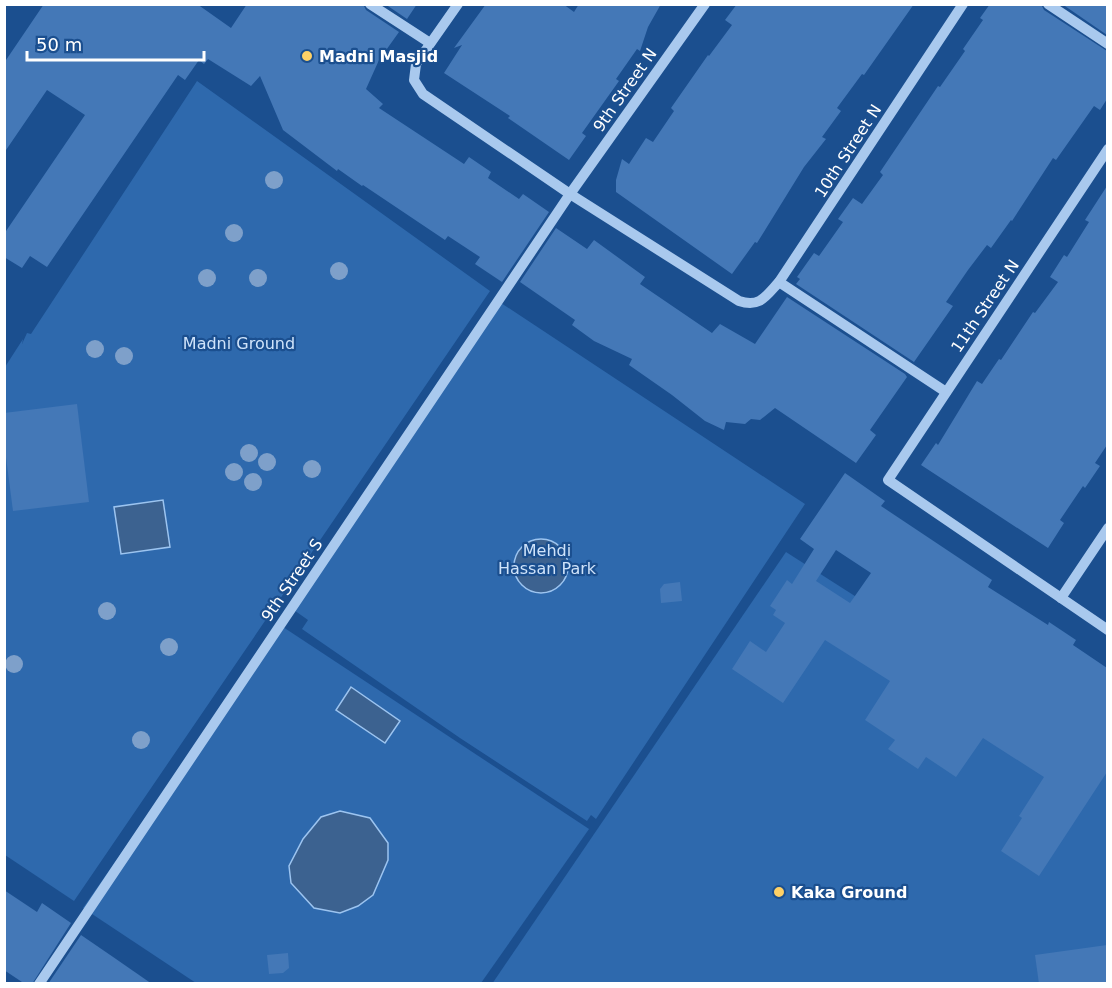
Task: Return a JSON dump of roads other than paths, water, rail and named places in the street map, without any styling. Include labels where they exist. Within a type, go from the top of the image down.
[{"type":"street","points":[[370,4],[430,43]]},
{"type":"street","points":[[458,4],[416,64],[414,80],[423,94],[570,194]]},
{"type":"street","name":"9th Street N","points":[[570,194],[705,4]]},
{"type":"street","name":"10th Street N","points":[[570,194],[739,301],[749,304],[760,302],[779,282],[963,4]]},
{"type":"street","points":[[1048,4],[1107,44]]},
{"type":"street","name":"11th Street N","points":[[1061,598],[888,480],[1107,149]]},
{"type":"street","name":"9th Street S","points":[[39,984],[570,194]]},
{"type":"street","points":[[779,282],[946,392]]},
{"type":"street","points":[[1107,528],[1061,598],[1107,630]]},
{"type":"place","name":"Madni Masjid","points":[[307,56]]},
{"type":"place","name":"Kaka Ground","points":[[779,892]]},
{"type":"park label","name":"Madni Ground","points":[[239,343]]},
{"type":"park label","name":"Mehdi Hassan Park","points":[[547,559]]}]
